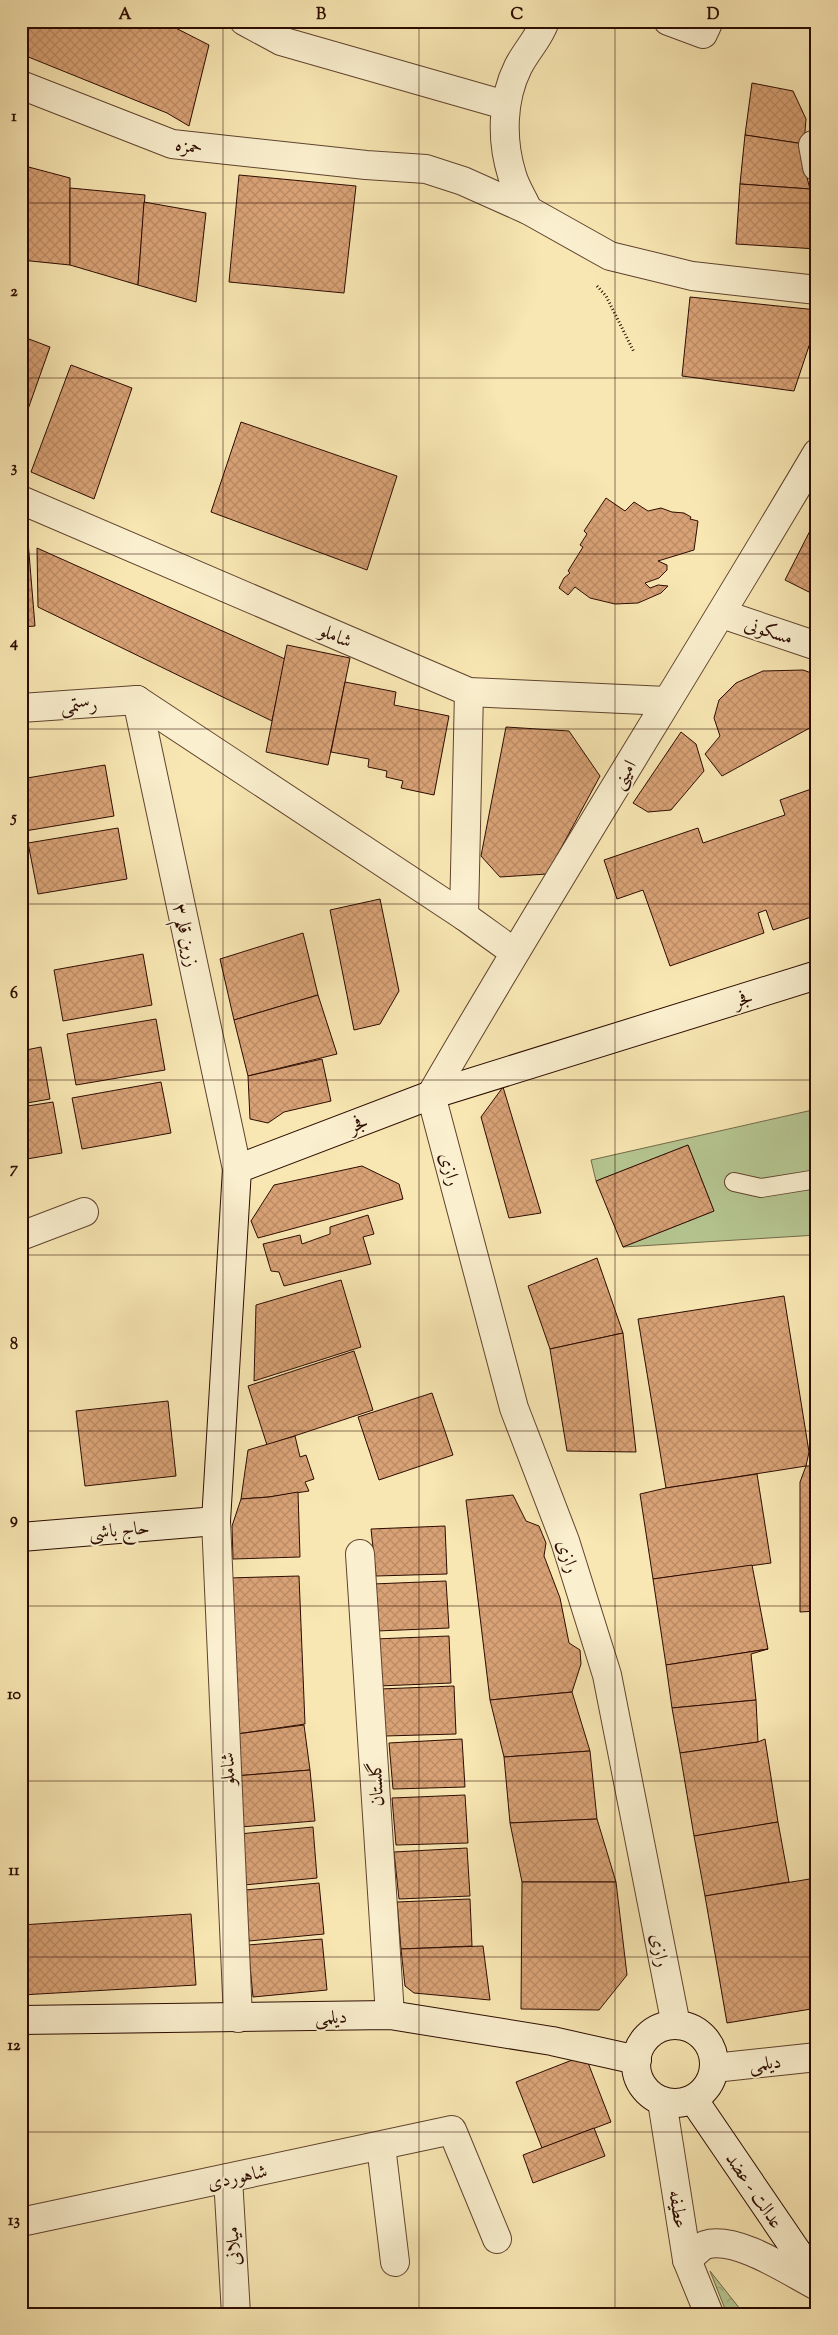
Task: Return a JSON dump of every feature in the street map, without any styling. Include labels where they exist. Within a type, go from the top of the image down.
[{"type":"street","points":[[244,21],[281,41],[505,105]]},
{"type":"street","points":[[528,210],[512,175],[506,138],[505,105],[512,78],[526,52],[543,28],[545,21]]},
{"type":"street","points":[[668,21],[703,34],[709,21]]},
{"type":"street","name":"حمزه","points":[[21,85],[172,144],[366,165],[426,169],[463,182],[528,210],[610,256],[692,276],[817,290]]},
{"type":"street","name":"امینی","points":[[431,1095],[514,952],[722,614],[817,453]]},
{"type":"street","name":"شاملو","points":[[21,500],[469,692],[667,701]]},
{"type":"street","name":"مسکونی","points":[[722,614],[817,646]]},
{"type":"street","points":[[464,916],[469,692]]},
{"type":"street","points":[[138,700],[464,916],[514,952]]},
{"type":"street","name":"رستمی","points":[[21,708],[138,700]]},
{"type":"street","name":"زرین قلم ۳","points":[[138,700],[237,1169]]},
{"type":"street","name":"فجر","points":[[237,1169],[431,1095],[817,975]]},
{"type":"street","name":"رازی","points":[[431,1095],[514,1408],[565,1541],[607,1675],[676,2025]]},
{"type":"street","points":[[216,1521],[237,1169]]},
{"type":"street","points":[[21,1236],[84,1212]]},
{"type":"street","name":"شاملو","points":[[216,1521],[238,2018]]},
{"type":"street","name":"حاج باشی","points":[[21,1537],[216,1521]]},
{"type":"street","name":"گلستان","points":[[360,1554],[390,2015]]},
{"type":"street","name":"دیلمی","points":[[21,2020],[390,2015],[552,2041],[636,2060]]},
{"type":"street","points":[[676,2025],[687,2027],[698,2033],[708,2042],[713,2054],[714,2068],[711,2081],[703,2092],[693,2099],[677,2103],[662,2101],[650,2094],[642,2085],[636,2060],[640,2049],[654,2032],[664,2027],[676,2025]]},
{"type":"street","name":"دیلمی","points":[[714,2068],[817,2057]]},
{"type":"street","name":"عدالت - عضد","points":[[693,2099],[817,2281]]},
{"type":"street","name":"عطیفه","points":[[662,2101],[687,2260],[709,2314]]},
{"type":"street","name":"شاهوردی","points":[[21,2222],[452,2130],[497,2239]]},
{"type":"street","points":[[381,2146],[395,2262]]},
{"type":"street","name":"میلانی","points":[[228,2178],[236,2314]]},
{"type":"street","points":[[687,2260],[704,2246],[723,2243],[748,2250],[817,2286]]},
{"type":"lane","points":[[734,1182],[761,1188],[817,1180]]},
{"type":"green space","points":[[817,1109],[817,1235],[623,1247],[714,1211],[688,1145],[596,1181],[591,1160]]},
{"type":"green space","points":[[710,2271],[744,2314],[727,2314]]},
{"type":"building","points":[[21,21],[162,21],[209,45],[189,126],[167,113],[21,54]]},
{"type":"building","points":[[752,83],[793,91],[806,119],[804,144],[745,135]]},
{"type":"building","points":[[745,135],[804,144],[804,166],[810,189],[740,184]]},
{"type":"building","points":[[21,165],[70,178],[70,265],[21,260],[21,219],[24,210],[21,209]]},
{"type":"building","points":[[239,175],[356,186],[344,293],[229,282]]},
{"type":"building","points":[[740,184],[810,189],[817,209],[817,249],[736,244]]},
{"type":"building","points":[[70,188],[145,195],[138,285],[70,265]]},
{"type":"building","points":[[144,202],[206,213],[196,302],[138,285]]},
{"type":"building","points":[[690,297],[817,310],[817,322],[794,391],[682,376]]},
{"type":"building","points":[[21,336],[50,347],[21,429]]},
{"type":"building","points":[[71,365],[132,388],[94,499],[31,472]]},
{"type":"building","points":[[241,422],[397,476],[367,570],[211,512]]},
{"type":"building","points":[[606,498],[625,511],[634,502],[648,511],[661,508],[672,512],[684,513],[691,517],[690,519],[698,521],[694,550],[658,561],[667,565],[667,570],[659,578],[645,583],[650,588],[658,585],[668,586],[661,593],[638,603],[615,604],[590,598],[575,587],[568,595],[559,588],[564,578],[570,573],[568,571],[583,547],[580,545],[587,534],[584,531]]},
{"type":"building","points":[[817,517],[817,596],[785,580]]},
{"type":"building","points":[[28,541],[35,626],[21,627],[21,542]]},
{"type":"building","points":[[37,548],[285,659],[272,721],[38,607]]},
{"type":"building","points":[[287,645],[350,658],[328,765],[266,752]]},
{"type":"building","points":[[803,670],[817,675],[817,724],[722,776],[705,754],[720,736],[714,718],[719,700],[736,683],[763,671]]},
{"type":"building","points":[[345,682],[396,692],[394,705],[449,716],[434,795],[401,788],[403,781],[386,777],[387,771],[368,767],[369,759],[331,752]]},
{"type":"building","points":[[506,727],[569,731],[600,776],[547,874],[500,877],[481,856]]},
{"type":"building","points":[[681,732],[696,744],[704,771],[671,810],[648,812],[633,803]]},
{"type":"building","points":[[105,765],[114,816],[25,831],[21,811],[21,779]]},
{"type":"building","points":[[817,787],[817,915],[773,930],[766,910],[758,913],[764,933],[670,966],[643,890],[617,899],[604,860],[698,828],[703,843],[785,815],[780,800]]},
{"type":"building","points":[[118,828],[127,879],[38,894],[28,843]]},
{"type":"building","points":[[380,899],[399,991],[380,1024],[354,1030],[330,910]]},
{"type":"building","points":[[303,933],[318,995],[234,1020],[220,959]]},
{"type":"building","points":[[143,954],[152,1005],[63,1021],[54,970]]},
{"type":"building","points":[[318,995],[337,1054],[248,1076],[234,1020]]},
{"type":"building","points":[[156,1019],[165,1070],[76,1085],[67,1034]]},
{"type":"building","points":[[41,1047],[50,1099],[21,1104],[21,1051]]},
{"type":"building","points":[[322,1059],[331,1101],[284,1112],[268,1123],[250,1119],[248,1076]]},
{"type":"building","points":[[161,1082],[171,1133],[82,1149],[72,1098]]},
{"type":"building","points":[[503,1087],[541,1213],[509,1218],[481,1117]]},
{"type":"building","points":[[53,1102],[62,1153],[21,1160],[21,1107]]},
{"type":"building","points":[[688,1145],[714,1211],[623,1247],[596,1181]]},
{"type":"building","points":[[362,1166],[399,1184],[403,1199],[258,1238],[251,1221],[274,1185]]},
{"type":"building","points":[[368,1215],[374,1234],[363,1237],[371,1264],[284,1286],[279,1272],[271,1271],[263,1244],[300,1235],[302,1244],[330,1234],[330,1227]]},
{"type":"building","points":[[597,1258],[623,1333],[550,1349],[528,1286]]},
{"type":"building","points":[[341,1280],[361,1347],[254,1381],[256,1305]]},
{"type":"building","points":[[784,1296],[809,1452],[806,1466],[666,1488],[638,1319]]},
{"type":"building","points":[[623,1333],[636,1452],[567,1451],[550,1349]]},
{"type":"building","points":[[354,1351],[373,1410],[267,1445],[248,1386]]},
{"type":"building","points":[[432,1393],[453,1455],[379,1480],[358,1417]]},
{"type":"building","points":[[168,1401],[176,1476],[85,1486],[76,1411]]},
{"type":"building","points":[[295,1436],[300,1457],[306,1455],[314,1479],[305,1482],[309,1491],[241,1499],[248,1450]]},
{"type":"building","points":[[806,1466],[817,1466],[817,1611],[800,1612],[800,1482]]},
{"type":"building","points":[[757,1474],[771,1563],[653,1579],[640,1494],[666,1488]]},
{"type":"building","points":[[298,1492],[300,1557],[233,1559],[232,1526],[241,1499]]},
{"type":"building","points":[[513,1495],[526,1521],[539,1526],[546,1543],[544,1556],[560,1598],[569,1643],[580,1650],[581,1664],[572,1692],[490,1700],[466,1500]]},
{"type":"building","points":[[445,1526],[447,1574],[376,1576],[371,1529]]},
{"type":"building","points":[[752,1565],[768,1649],[666,1665],[653,1579]]},
{"type":"building","points":[[299,1576],[305,1724],[237,1734],[228,1578]]},
{"type":"building","points":[[446,1581],[449,1628],[377,1631],[373,1584]]},
{"type":"building","points":[[449,1636],[451,1683],[379,1686],[375,1639]]},
{"type":"building","points":[[768,1649],[751,1654],[756,1700],[672,1708],[666,1665]]},
{"type":"building","points":[[454,1686],[456,1734],[385,1736],[380,1689]]},
{"type":"building","points":[[572,1692],[590,1751],[504,1757],[490,1700]]},
{"type":"building","points":[[756,1700],[758,1742],[680,1753],[672,1708]]},
{"type":"building","points":[[304,1725],[310,1770],[235,1776],[237,1734]]},
{"type":"building","points":[[462,1739],[465,1787],[393,1789],[389,1743]]},
{"type":"building","points":[[765,1739],[778,1822],[694,1836],[680,1753],[758,1742]]},
{"type":"building","points":[[590,1751],[597,1819],[510,1823],[504,1757]]},
{"type":"building","points":[[310,1770],[315,1821],[240,1827],[235,1776]]},
{"type":"building","points":[[465,1795],[468,1843],[396,1845],[392,1798]]},
{"type":"building","points":[[597,1819],[616,1882],[522,1882],[510,1823]]},
{"type":"building","points":[[778,1822],[789,1882],[705,1896],[694,1836]]},
{"type":"building","points":[[313,1827],[317,1878],[244,1885],[239,1834]]},
{"type":"building","points":[[467,1848],[470,1896],[399,1899],[394,1852]]},
{"type":"building","points":[[816,1878],[817,2008],[727,2023],[705,1896]]},
{"type":"building","points":[[522,1882],[616,1882],[627,1975],[599,2010],[521,2009]]},
{"type":"building","points":[[319,1883],[324,1934],[249,1941],[245,1890]]},
{"type":"building","points":[[470,1899],[472,1946],[401,1949],[397,1902]]},
{"type":"building","points":[[191,1914],[196,1985],[21,1995],[21,1925]]},
{"type":"building","points":[[322,1939],[327,1990],[253,1997],[248,1945]]},
{"type":"building","points":[[483,1946],[490,2000],[414,1993],[405,1986],[401,1949]]},
{"type":"building","points":[[585,2055],[611,2122],[542,2148],[516,2082]]},
{"type":"building","points":[[594,2128],[605,2156],[533,2183],[523,2155]]}]
